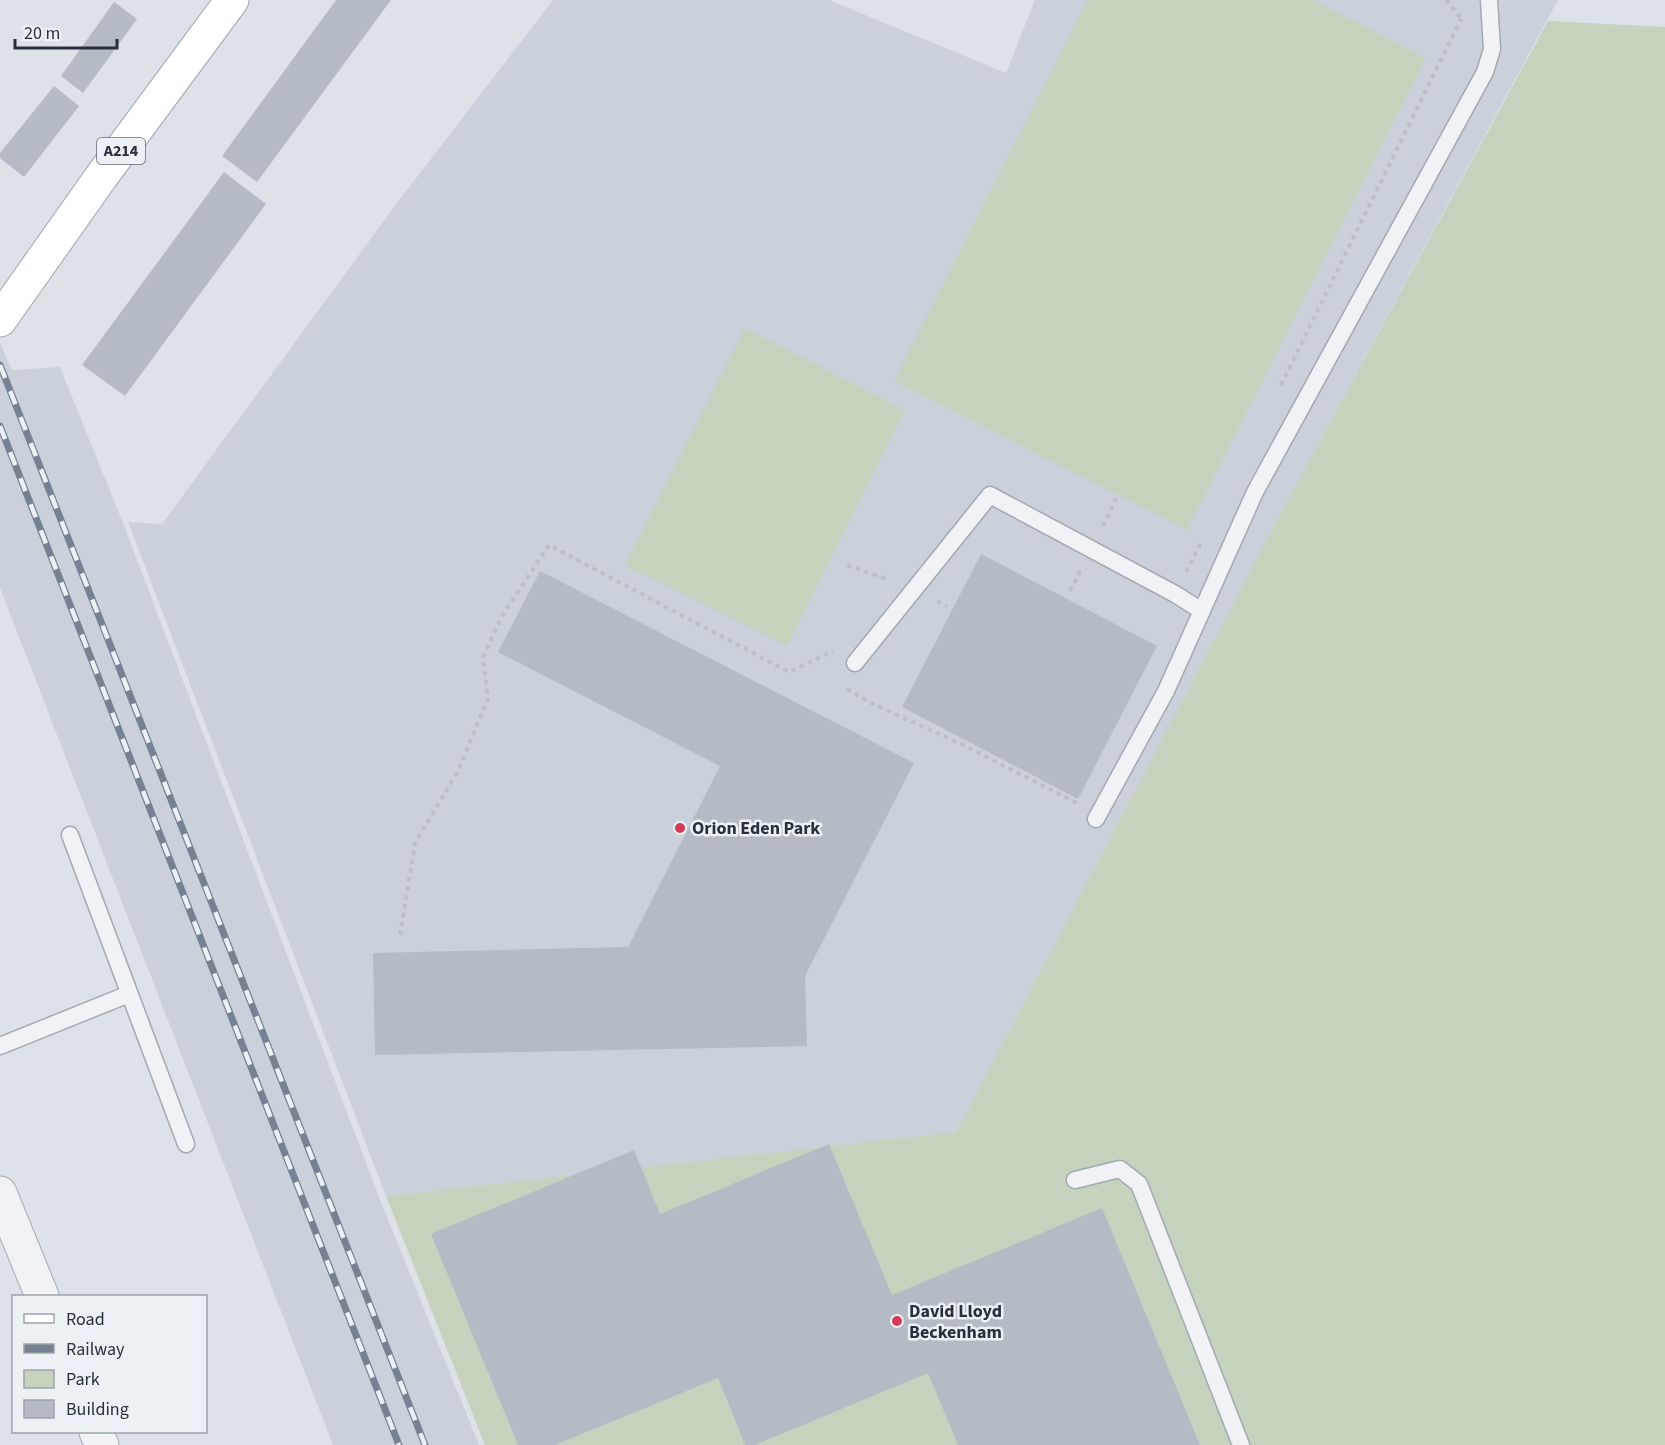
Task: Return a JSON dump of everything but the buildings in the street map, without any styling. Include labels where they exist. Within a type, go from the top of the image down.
[{"type":"main road","name":"A214","points":[[0,320],[101,177],[232,0]]},
{"type":"street","points":[[0,1193],[42,1295]]},
{"type":"lane","points":[[1096,819],[1166,691],[1255,492],[1485,72],[1492,49],[1489,0]]},
{"type":"lane","points":[[855,663],[990,495],[1175,594],[1202,611]]},
{"type":"lane","points":[[70,835],[186,1144]]},
{"type":"lane","points":[[0,1046],[129,994]]},
{"type":"lane","points":[[1075,1180],[1120,1169],[1139,1184],[1241,1445]]},
{"type":"path","points":[[1281,386],[1461,19]]},
{"type":"path","points":[[1175,594],[1207,531]]},
{"type":"path","points":[[400,935],[415,843],[457,773],[488,699],[483,657],[502,616],[549,545],[789,672],[832,651],[855,663],[842,686],[869,702],[974,750],[1082,806]]},
{"type":"shaded area","name":"Orion Eden Park","points":[[553,0],[829,0],[1006,73],[1035,0],[1558,0],[1281,512],[956,1132],[386,1196],[128,522],[162,524],[397,203]]},
{"type":"shaded area","points":[[0,343],[12,370],[60,367],[123,523],[379,1197],[479,1445],[333,1445],[0,588]]},
{"type":"green space","points":[[1087,0],[1313,0],[1426,58],[1187,530],[894,381]]},
{"type":"green space","points":[[1548,21],[1665,27],[1665,1445],[485,1445],[386,1196],[956,1132],[1281,512]]},
{"type":"green space","points":[[745,328],[905,410],[787,646],[625,565]]},
{"type":"railway","points":[[0,365],[425,1445]]},
{"type":"railway","points":[[0,426],[399,1445]]},
{"type":"place","name":"Orion Eden Park","points":[[680,828]]},
{"type":"place","name":"David Lloyd Beckenham","points":[[897,1321]]}]
